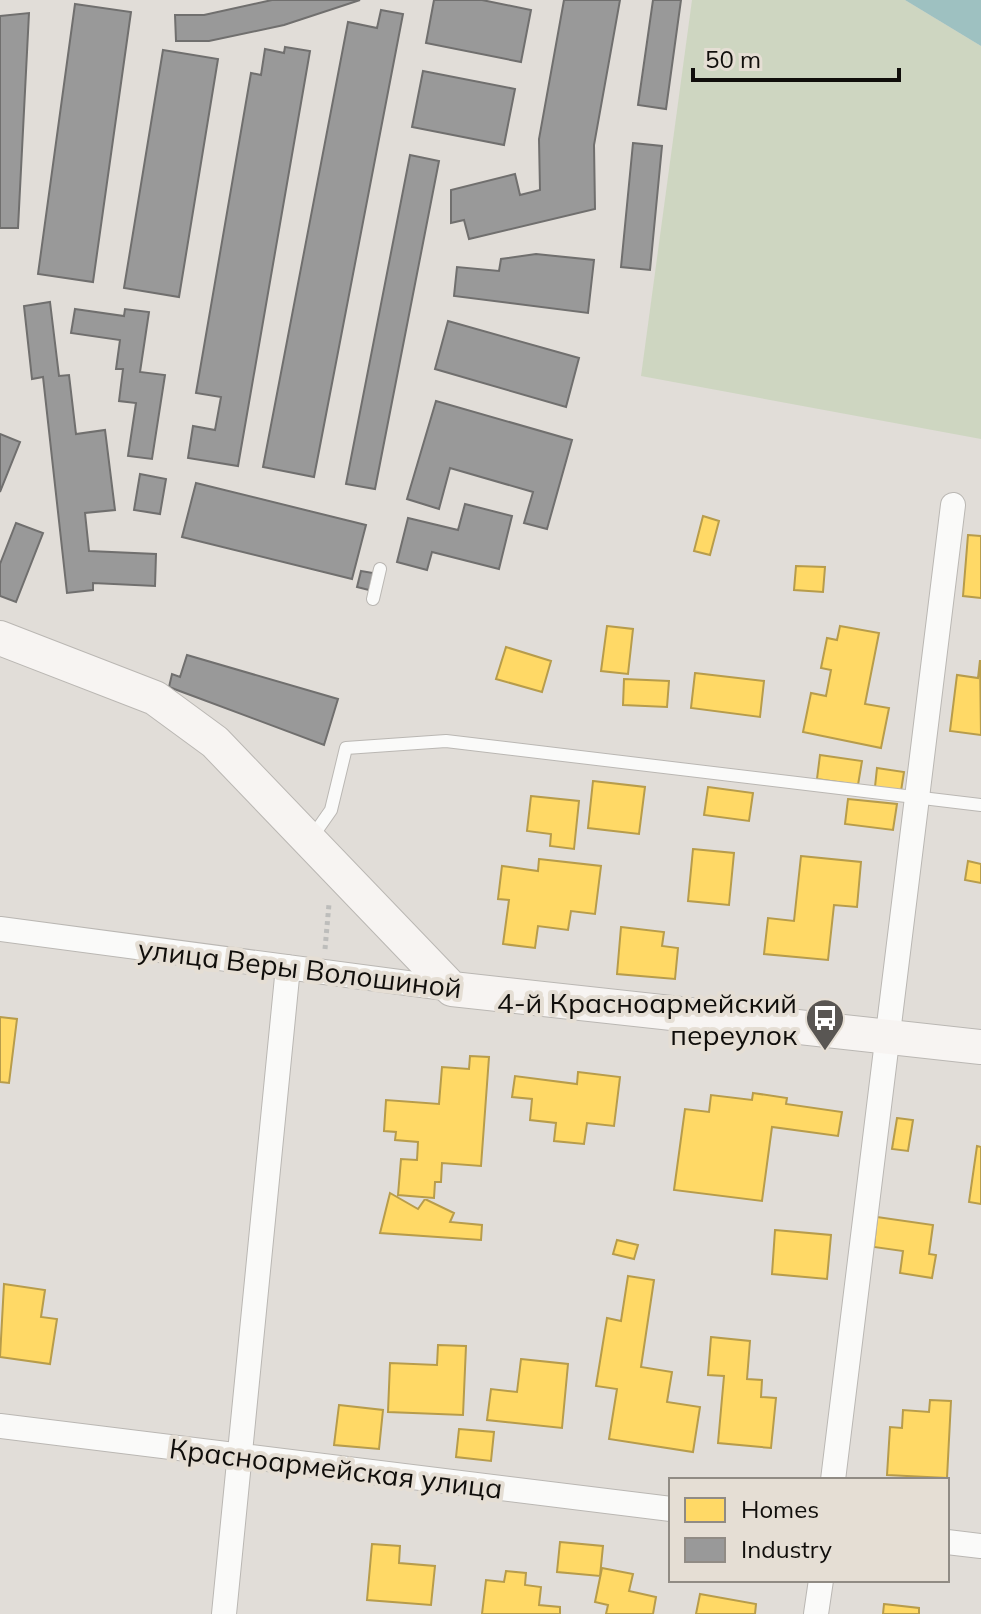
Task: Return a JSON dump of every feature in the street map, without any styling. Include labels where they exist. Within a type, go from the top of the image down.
[{"type":"street","points":[[833,1478],[953,505]]},
{"type":"street","points":[[0,638],[155,698],[215,742],[308,843],[452,989]]},
{"type":"street","name":"улица Веры Волошиной","points":[[0,929],[452,989],[981,1047]]},
{"type":"street","points":[[224,1614],[288,967]]},
{"type":"street","name":"Красноармейская улица","points":[[0,1426],[669,1509]]},
{"type":"street","points":[[949,1542],[981,1546]]},
{"type":"street","points":[[816,1614],[821,1582]]},
{"type":"lane","points":[[373,599],[380,569]]},
{"type":"lane","points":[[308,843],[331,810],[346,748],[398,743],[446,741],[981,805]]},
{"type":"green space","points":[[692,0],[905,0],[981,46],[981,439],[641,376]]},
{"type":"water","points":[[905,0],[981,0],[981,46]]},
{"type":"building: Homes","points":[[703,516],[719,521],[710,555],[694,551]]},
{"type":"building: Homes","points":[[968,535],[981,536],[981,598],[963,596]]},
{"type":"building: Homes","points":[[796,566],[825,567],[823,592],[794,590]]},
{"type":"building: Homes","points":[[607,626],[633,629],[628,674],[601,671]]},
{"type":"building: Homes","points":[[840,626],[879,633],[865,704],[889,708],[881,748],[803,732],[811,693],[826,696],[831,670],[821,668],[827,638],[837,640]]},
{"type":"building: Homes","points":[[506,647],[551,661],[542,692],[496,679]]},
{"type":"building: Homes","points":[[980,660],[981,735],[950,731],[957,675],[978,678]]},
{"type":"building: Homes","points":[[695,673],[764,681],[760,717],[691,708]]},
{"type":"building: Homes","points":[[624,679],[669,681],[667,707],[623,705]]},
{"type":"building: Homes","points":[[820,755],[862,761],[858,785],[817,779]]},
{"type":"building: Homes","points":[[877,768],[904,772],[901,791],[875,787]]},
{"type":"building: Homes","points":[[593,781],[645,787],[639,834],[588,828]]},
{"type":"building: Homes","points":[[708,787],[753,793],[749,821],[704,815]]},
{"type":"building: Homes","points":[[531,796],[579,801],[574,849],[550,846],[551,834],[527,831]]},
{"type":"building: Homes","points":[[848,799],[897,804],[893,830],[845,824]]},
{"type":"building: Homes","points":[[693,849],[734,853],[729,905],[688,901]]},
{"type":"building: Homes","points":[[801,856],[861,862],[857,907],[834,905],[828,960],[764,954],[768,918],[794,921]]},
{"type":"building: Homes","points":[[539,859],[601,866],[595,914],[571,911],[568,930],[538,926],[535,948],[503,944],[509,900],[498,899],[502,866],[538,871]]},
{"type":"building: Homes","points":[[968,861],[981,864],[981,883],[965,880]]},
{"type":"building: Homes","points":[[621,927],[664,932],[662,946],[678,948],[675,979],[617,974]]},
{"type":"building: Homes","points":[[0,1017],[17,1019],[9,1083],[0,1082]]},
{"type":"building: Homes","points":[[470,1056],[489,1057],[481,1166],[442,1163],[441,1182],[435,1182],[434,1198],[398,1195],[401,1159],[417,1160],[418,1142],[395,1140],[396,1132],[384,1131],[386,1100],[439,1104],[442,1067],[469,1069]]},
{"type":"building: Homes","points":[[578,1072],[620,1077],[614,1126],[587,1123],[584,1144],[554,1141],[556,1123],[530,1120],[532,1099],[512,1097],[515,1076],[577,1084]]},
{"type":"building: Homes","points":[[753,1093],[787,1098],[786,1104],[842,1112],[838,1136],[772,1127],[762,1201],[674,1190],[685,1109],[709,1112],[711,1095],[752,1100]]},
{"type":"building: Homes","points":[[897,1118],[913,1120],[908,1151],[892,1149]]},
{"type":"building: Homes","points":[[977,1146],[981,1147],[981,1204],[969,1202]]},
{"type":"building: Homes","points":[[390,1193],[418,1209],[425,1199],[454,1213],[450,1222],[482,1225],[481,1240],[380,1233]]},
{"type":"building: Homes","points":[[877,1217],[933,1225],[929,1254],[936,1255],[932,1278],[900,1273],[903,1251],[874,1247]]},
{"type":"building: Homes","points":[[775,1230],[831,1235],[827,1279],[772,1274]]},
{"type":"building: Homes","points":[[617,1240],[638,1245],[634,1259],[613,1254]]},
{"type":"building: Homes","points":[[628,1276],[654,1280],[641,1367],[672,1372],[667,1402],[700,1407],[693,1452],[609,1439],[617,1389],[596,1386],[607,1318],[621,1321]]},
{"type":"building: Homes","points":[[4,1284],[45,1290],[41,1317],[57,1319],[50,1364],[0,1357]]},
{"type":"building: Homes","points":[[711,1337],[750,1341],[747,1379],[762,1380],[761,1397],[776,1398],[771,1448],[718,1443],[724,1376],[708,1375]]},
{"type":"building: Homes","points":[[438,1345],[466,1346],[463,1415],[388,1412],[390,1363],[437,1365]]},
{"type":"building: Homes","points":[[521,1359],[568,1364],[562,1428],[487,1420],[491,1389],[517,1392]]},
{"type":"building: Homes","points":[[930,1400],[951,1401],[947,1478],[887,1475],[890,1427],[902,1428],[903,1410],[929,1412]]},
{"type":"building: Homes","points":[[339,1405],[383,1410],[379,1449],[334,1445]]},
{"type":"building: Homes","points":[[459,1429],[494,1432],[491,1461],[456,1457]]},
{"type":"building: Homes","points":[[560,1542],[603,1546],[600,1576],[557,1572]]},
{"type":"building: Homes","points":[[372,1544],[400,1546],[399,1563],[435,1566],[431,1605],[367,1600]]},
{"type":"building: Homes","points":[[602,1568],[633,1574],[629,1591],[656,1597],[653,1614],[606,1614],[608,1605],[595,1602]]},
{"type":"building: Homes","points":[[506,1571],[526,1573],[525,1585],[541,1587],[539,1605],[560,1607],[560,1614],[482,1614],[486,1580],[504,1582]]},
{"type":"building: Homes","points":[[700,1594],[756,1604],[755,1614],[696,1614]]},
{"type":"building: Homes","points":[[884,1604],[919,1608],[919,1614],[883,1614]]},
{"type":"building: Industry","points":[[272,0],[360,0],[284,25],[209,41],[176,41],[175,15],[204,15]]},
{"type":"building: Industry","points":[[434,0],[482,0],[531,10],[521,62],[426,43]]},
{"type":"building: Industry","points":[[564,0],[620,0],[594,145],[595,209],[469,239],[464,220],[451,223],[451,190],[515,174],[520,195],[540,190],[539,139]]},
{"type":"building: Industry","points":[[653,0],[681,0],[666,109],[638,105]]},
{"type":"building: Industry","points":[[75,4],[131,12],[93,282],[38,274]]},
{"type":"building: Industry","points":[[381,10],[403,14],[314,477],[263,467],[348,22],[377,28]]},
{"type":"building: Industry","points":[[29,13],[18,228],[0,228],[0,16]]},
{"type":"building: Industry","points":[[285,47],[310,51],[238,466],[188,458],[193,426],[215,430],[221,397],[196,393],[251,73],[261,75],[265,49],[284,53]]},
{"type":"building: Industry","points":[[163,50],[218,59],[179,297],[124,288]]},
{"type":"building: Industry","points":[[423,71],[515,89],[504,145],[412,127]]},
{"type":"building: Industry","points":[[633,143],[662,146],[650,270],[621,267]]},
{"type":"building: Industry","points":[[410,155],[439,161],[375,489],[346,484]]},
{"type":"building: Industry","points":[[536,254],[594,260],[588,313],[454,296],[457,267],[499,271],[501,259]]},
{"type":"building: Industry","points":[[50,302],[59,376],[69,375],[76,434],[105,430],[115,510],[85,513],[89,551],[156,554],[155,586],[93,583],[93,590],[67,593],[43,377],[32,379],[24,306]]},
{"type":"building: Industry","points":[[75,309],[124,316],[125,309],[149,312],[140,372],[165,375],[152,459],[128,456],[136,403],[119,401],[123,369],[116,369],[120,340],[71,333]]},
{"type":"building: Industry","points":[[448,321],[579,358],[566,407],[435,369]]},
{"type":"building: Industry","points":[[436,401],[572,440],[547,529],[524,523],[533,492],[450,468],[439,509],[407,499]]},
{"type":"building: Industry","points":[[0,434],[20,442],[0,492]]},
{"type":"building: Industry","points":[[140,474],[166,479],[160,514],[134,510]]},
{"type":"building: Industry","points":[[196,483],[366,525],[352,579],[182,537]]},
{"type":"building: Industry","points":[[465,504],[512,516],[499,569],[432,552],[427,570],[397,562],[408,518],[458,530]]},
{"type":"building: Industry","points":[[16,523],[43,533],[16,602],[0,596],[0,564]]},
{"type":"building: Industry","points":[[361,571],[373,573],[369,590],[357,587]]},
{"type":"building: Industry","points":[[187,655],[338,699],[324,745],[169,687],[172,674],[180,677]]},
{"type":"place","name":"4-й Красноармейский переулок","points":[[825,1052]]}]
